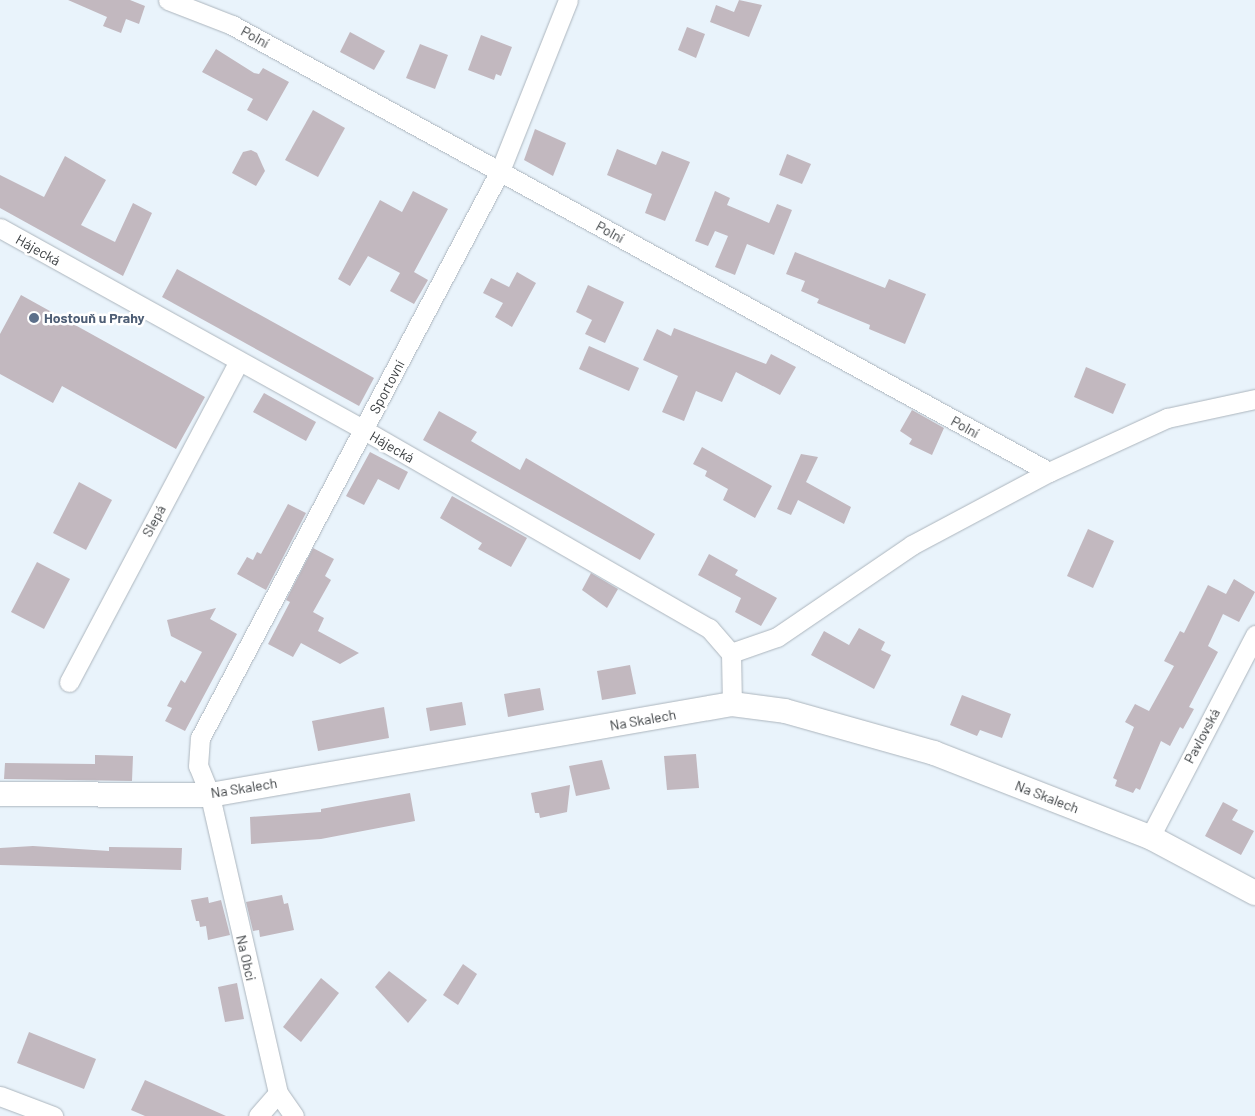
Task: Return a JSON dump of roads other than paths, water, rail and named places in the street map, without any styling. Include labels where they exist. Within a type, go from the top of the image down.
[{"type":"street","name":"Polní","points":[[168,0],[232,25],[1049,472]]},
{"type":"street","name":"Sportovní","points":[[210,795],[198,766],[200,738],[500,171],[568,0]]},
{"type":"street","name":"Hájecká","points":[[0,228],[364,430],[709,628],[730,653]]},
{"type":"street","name":"Slepá","points":[[69,682],[239,361]]},
{"type":"street","points":[[732,704],[730,653],[777,637],[912,546],[1049,472],[1167,418],[1255,399]]},
{"type":"street","name":"Pavlovská","points":[[1150,838],[1255,635]]},
{"type":"street","name":"Na Skalech","points":[[0,794],[210,795],[732,704],[785,710],[934,753],[1150,838],[1255,893]]},
{"type":"street","name":"Na Obci","points":[[210,795],[278,1094],[294,1116]]},
{"type":"street","points":[[258,1116],[278,1094]]},
{"type":"street","points":[[0,1096],[53,1116]]},
{"type":"place","name":"Hostouň u Prahy","points":[[34,318]]}]
